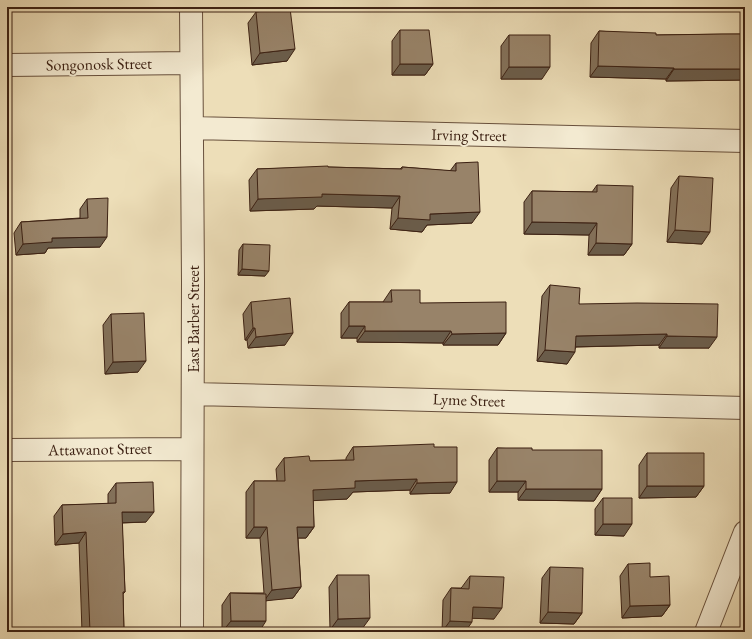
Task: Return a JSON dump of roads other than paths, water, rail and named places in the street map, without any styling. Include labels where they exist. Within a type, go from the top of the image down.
[{"type":"street","name":"East Barber Street","points":[[191,7],[193,394],[192,632]]},
{"type":"street","name":"Songonosk Street","points":[[7,65],[192,63]]},
{"type":"street","name":"Irving Street","points":[[192,128],[745,141]]},
{"type":"street","name":"Lyme Street","points":[[193,394],[745,408]]},
{"type":"street","name":"Attawanot Street","points":[[7,450],[192,449]]},
{"type":"street","points":[[706,632],[745,532]]}]
